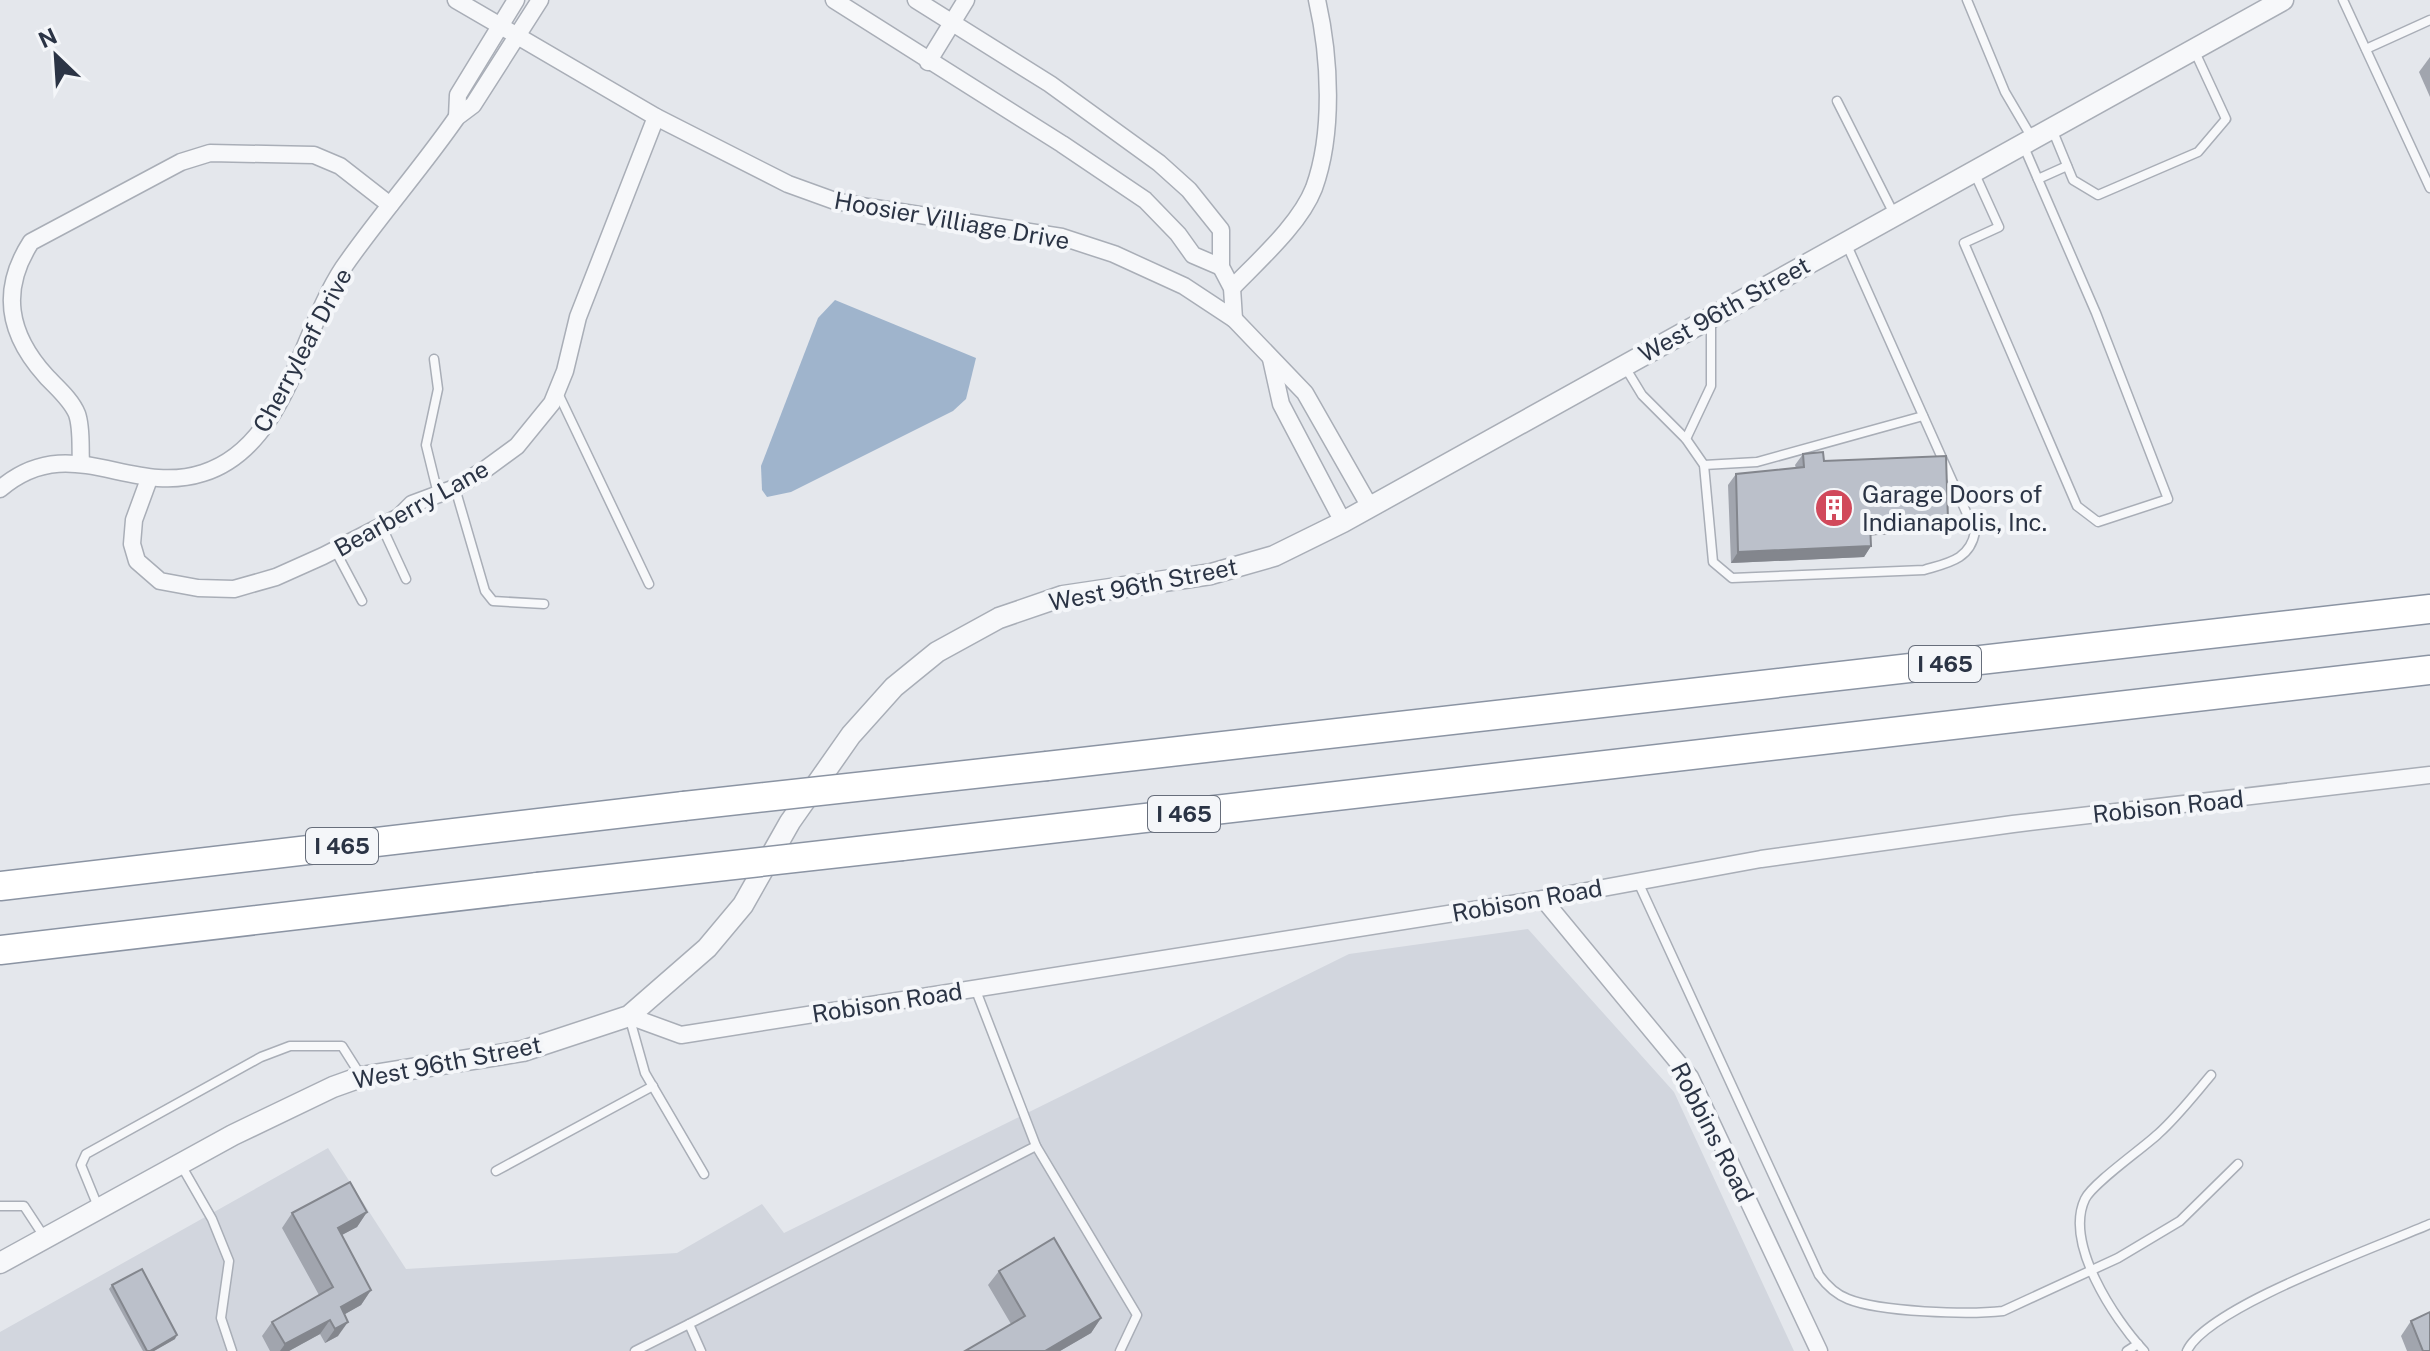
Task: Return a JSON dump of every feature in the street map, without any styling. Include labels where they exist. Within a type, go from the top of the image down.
[{"type":"highway","name":"I 465","points":[[0,886],[2430,609]]},
{"type":"highway","name":"I 465","points":[[0,950],[2430,670]]},
{"type":"street","name":"Hoosier Villiage Drive","points":[[456,0],[656,117],[788,184],[835,201],[1062,237],[1114,254],[1184,286],[1234,319],[1305,393],[1370,507]]},
{"type":"street","name":"Cherryleaf Drive","points":[[457,117],[458,95],[516,0]]},
{"type":"street","name":"Cherryleaf Drive","points":[[0,489],[29,469],[44,464],[81,463],[149,479],[187,478],[233,459],[259,436],[333,285],[457,117],[473,105],[540,0]]},
{"type":"street","points":[[834,0],[1145,200],[1178,234],[1193,255],[1221,267]]},
{"type":"street","points":[[916,0],[1050,84],[1159,163],[1189,190],[1221,230],[1221,267],[1232,288],[1234,319]]},
{"type":"street","points":[[928,62],[966,0]]},
{"type":"street","points":[[1232,288],[1279,240],[1313,190],[1329,126],[1317,0]]},
{"type":"street","name":"West 96th Street","points":[[0,1263],[233,1135],[361,1077],[523,1051],[629,1016],[707,948],[743,905],[790,822],[851,735],[894,687],[937,652],[999,618],[1063,596],[1211,574],[1274,556],[1343,522],[2283,0]]},
{"type":"street","name":"Bearberry Lane","points":[[149,479],[134,520],[132,544],[137,561],[160,581],[198,588],[234,589],[276,577],[335,550],[399,517],[412,504],[455,488],[517,446],[552,403],[578,317],[656,117]]},
{"type":"street","points":[[81,463],[76,411],[24,351],[6,309],[8,279],[14,264],[31,242],[181,162],[210,153],[314,155],[340,166],[390,205]]},
{"type":"street","points":[[1271,357],[1281,404],[1343,522]]},
{"type":"street","name":"Robison Road","points":[[629,1016],[681,1035],[1924,836],[2430,775]]},
{"type":"street","name":"Robbins Road","points":[[1543,899],[1690,1077],[1819,1351]]},
{"type":"lane","points":[[1967,0],[2028,141],[2038,179],[2096,313],[2168,499],[2098,522],[2077,506],[1964,243],[1999,227],[1973,171]]},
{"type":"lane","points":[[2343,0],[2430,188]]},
{"type":"lane","points":[[2366,49],[2430,20]]},
{"type":"lane","points":[[2052,128],[2073,180],[2098,195],[2198,152],[2226,119],[2193,49]]},
{"type":"lane","points":[[1837,101],[1894,215]]},
{"type":"lane","points":[[2038,179],[2067,166]]},
{"type":"lane","points":[[1623,365],[1642,395],[1686,439],[1704,465],[1713,562],[1732,578],[1924,570],[1954,561],[1967,553],[1975,532],[1845,242]]},
{"type":"lane","points":[[1686,439],[1711,386],[1711,317]]},
{"type":"lane","points":[[434,359],[438,389],[426,445],[438,494]]},
{"type":"lane","points":[[557,391],[649,584]]},
{"type":"lane","points":[[1704,465],[1757,462],[1923,416]]},
{"type":"lane","points":[[455,488],[485,591],[493,601],[544,604]]},
{"type":"lane","points":[[382,526],[406,579]]},
{"type":"lane","points":[[335,550],[362,601]]},
{"type":"lane","points":[[1637,881],[1819,1275],[1830,1289],[1848,1299],[1876,1306],[1984,1313],[2003,1311],[2092,1270],[2180,1221],[2238,1164]]},
{"type":"lane","points":[[975,988],[1036,1146],[1137,1315],[1120,1351]]},
{"type":"lane","points":[[629,1016],[645,1073],[704,1174]]},
{"type":"lane","points":[[99,1210],[81,1165],[86,1154],[261,1057],[290,1046],[342,1046],[361,1077]]},
{"type":"lane","points":[[2127,1351],[2141,1348],[2124,1328],[2078,1237],[2086,1196],[2161,1132],[2211,1075]]},
{"type":"lane","points":[[496,1171],[653,1086]]},
{"type":"lane","points":[[635,1351],[1036,1146]]},
{"type":"lane","points":[[181,1164],[212,1219],[229,1261],[221,1318],[232,1351]]},
{"type":"lane","points":[[0,1206],[24,1206],[46,1238]]},
{"type":"lane","points":[[2187,1351],[2191,1341],[2227,1313],[2430,1224]]},
{"type":"lane","points":[[689,1324],[701,1351]]},
{"type":"shaded area","points":[[1528,929],[1674,1092],[1794,1351],[0,1351],[0,1332],[328,1148],[406,1269],[677,1253],[762,1204],[784,1233],[1349,954]]},
{"type":"water","points":[[835,300],[976,358],[966,399],[953,411],[791,492],[767,497],[762,490],[761,466],[818,318]]},
{"type":"building","name":"Garage Doors of Indianapolis, Inc.","points":[[1823,452],[1824,461],[1946,456],[1948,520],[1870,524],[1871,546],[1738,552],[1736,474],[1804,467],[1803,454]]},
{"type":"building","points":[[350,1182],[367,1212],[338,1228],[371,1290],[341,1307],[348,1322],[335,1329],[330,1320],[285,1344],[272,1322],[333,1287],[292,1213]]},
{"type":"building","points":[[1054,1238],[1101,1318],[1045,1351],[965,1351],[1025,1316],[999,1271]]},
{"type":"building","points":[[142,1269],[177,1335],[150,1351],[147,1351],[112,1285]]},
{"type":"building","points":[[2430,1312],[2430,1351],[2423,1351],[2411,1321]]},
{"type":"place","name":"Garage Doors of Indianapolis, Inc.","points":[[1834,508]]}]
